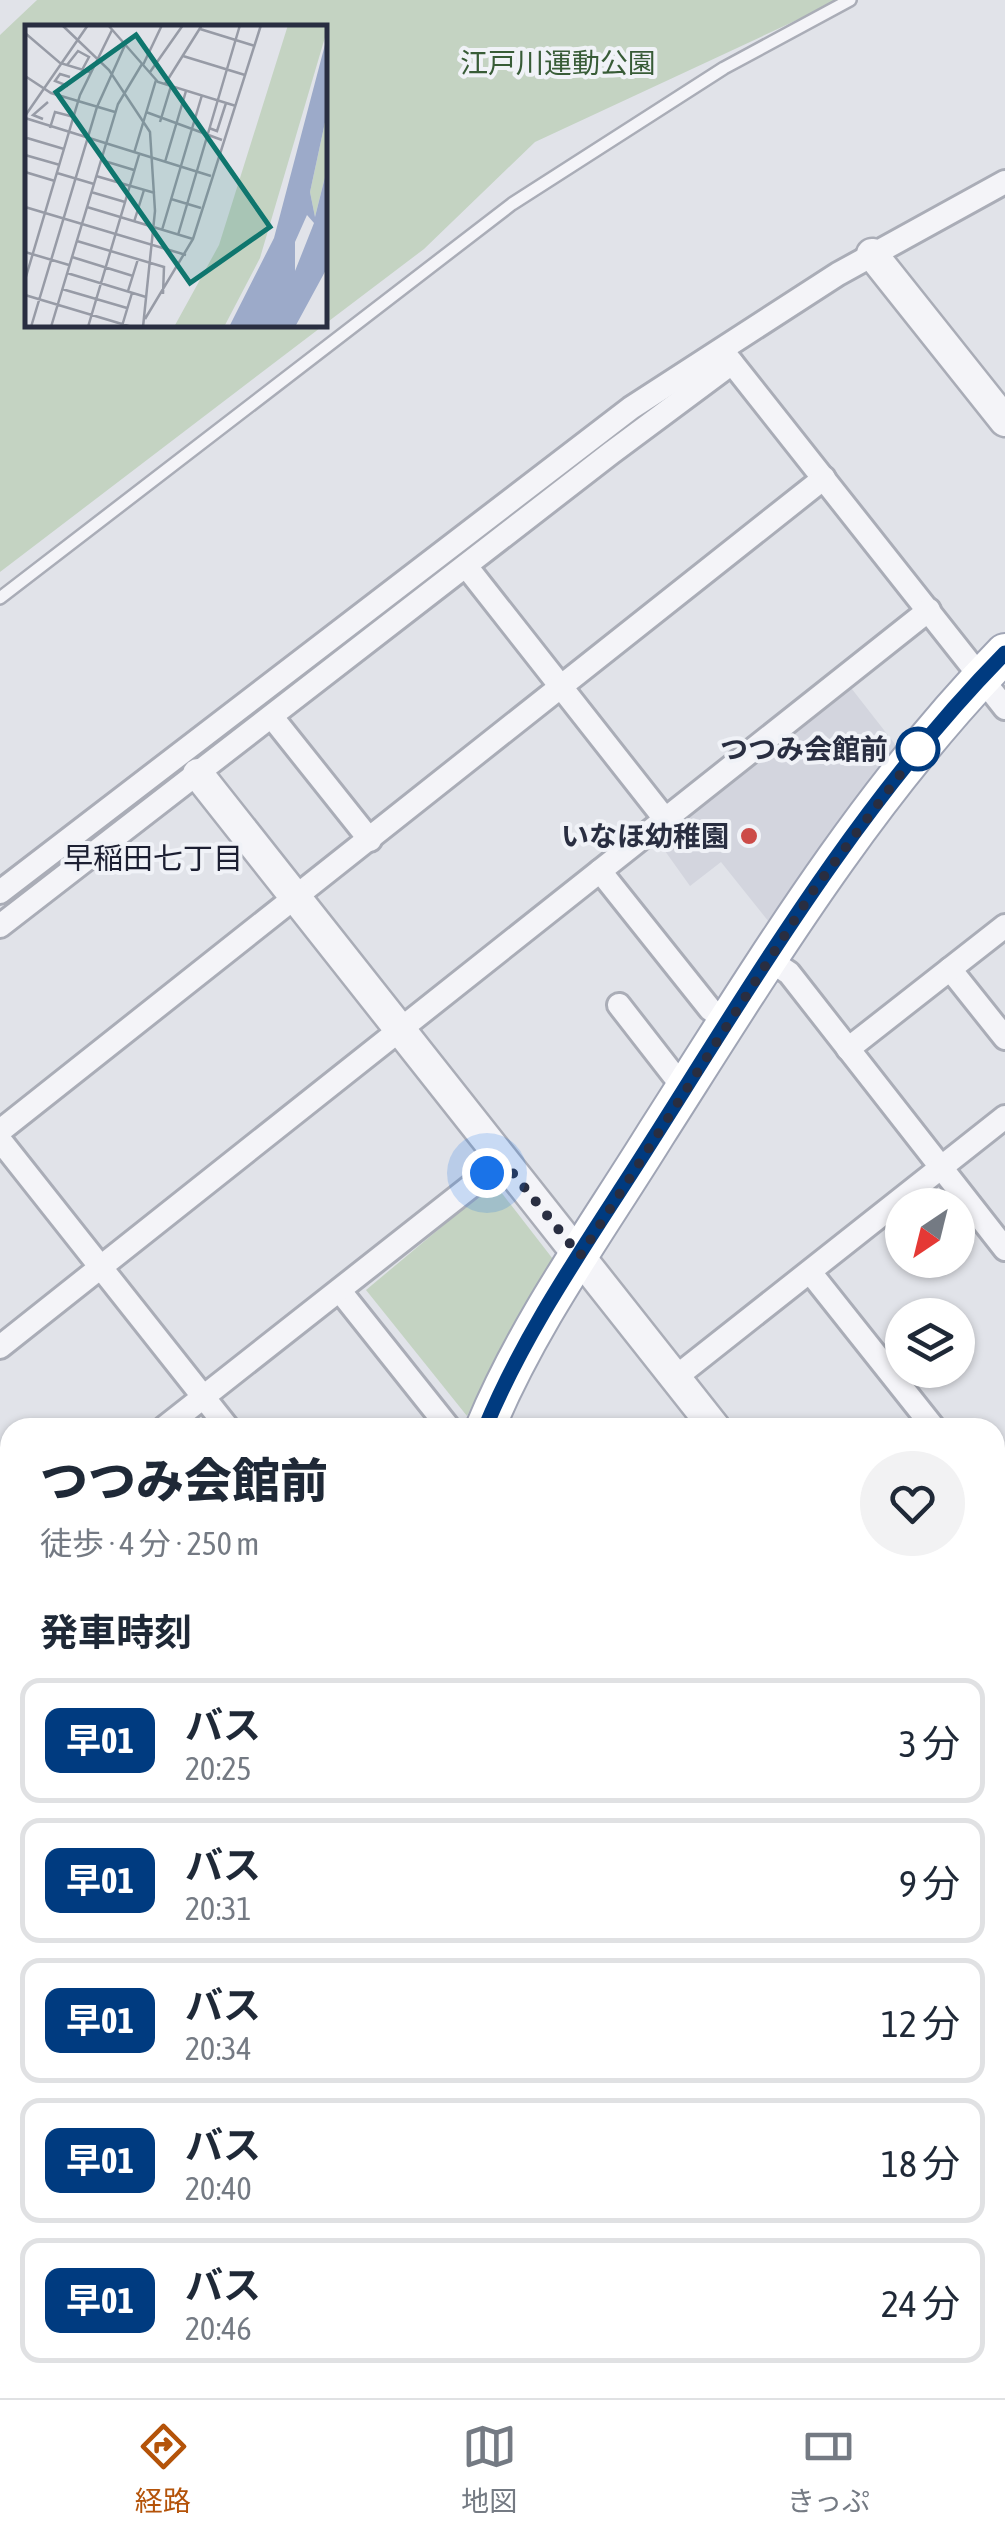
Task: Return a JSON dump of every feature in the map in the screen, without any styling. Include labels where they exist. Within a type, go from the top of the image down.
[{"type":"main road","points":[[489,1418],[514,1362],[768,959],[870,810],[993,666]]},
{"type":"street","points":[[0,926],[466,566],[726,356],[872,254],[1005,182]]},
{"type":"street","points":[[872,254],[1005,421]]},
{"type":"street","points":[[726,356],[928,610],[993,666],[1005,708]]},
{"type":"street","points":[[0,892],[631,408],[726,356]]},
{"type":"street","points":[[0,1131],[824,478]]},
{"type":"street","points":[[466,566],[666,819]]},
{"type":"street","points":[[0,1347],[928,610]]},
{"type":"street","points":[[272,717],[370,840]]},
{"type":"street","points":[[198,774],[400,1029],[479,1115],[503,1161],[706,1418]]},
{"type":"street","points":[[600,871],[710,1009],[727,1022]]},
{"type":"street","points":[[848,1049],[1005,926]]},
{"type":"street","points":[[768,959],[788,973],[1005,1249]]},
{"type":"street","points":[[950,970],[1005,1038]]},
{"type":"street","points":[[619,1004],[674,1077],[687,1085]]},
{"type":"street","points":[[676,1377],[1005,1117]]},
{"type":"street","points":[[0,1140],[220,1418]]},
{"type":"street","points":[[177,1418],[503,1161]]},
{"type":"street","points":[[810,1272],[926,1418]]},
{"type":"street","points":[[340,1291],[441,1418]]},
{"type":"lane","points":[[0,598],[512,204],[724,68],[850,0]]},
{"type":"shaded area","points":[[848,684],[898,748],[773,927],[721,862],[690,886],[655,837]]},
{"type":"green space","name":"江戸川運動公園","points":[[37,0],[840,0],[535,142],[424,249],[328,322],[328,25],[25,25],[25,328],[320,328],[0,572],[0,35]]},
{"type":"green space","points":[[494,1183],[556,1263],[512,1328],[467,1416],[366,1290]]},
{"type":"bus line","name":"早01","points":[[489,1418],[535,1325],[813,891],[926,740],[1005,653]]},
{"type":"place","name":"つつみ会館前","points":[[918,749]]},
{"type":"place","name":"いなほ幼稚園","points":[[749,836]]},
{"type":"district","name":"早稲田七丁目","points":[[153,859]]},
{"type":"route","points":[[487,1173],[503,1161],[580,1256],[813,891],[926,740],[918,749]]}]
